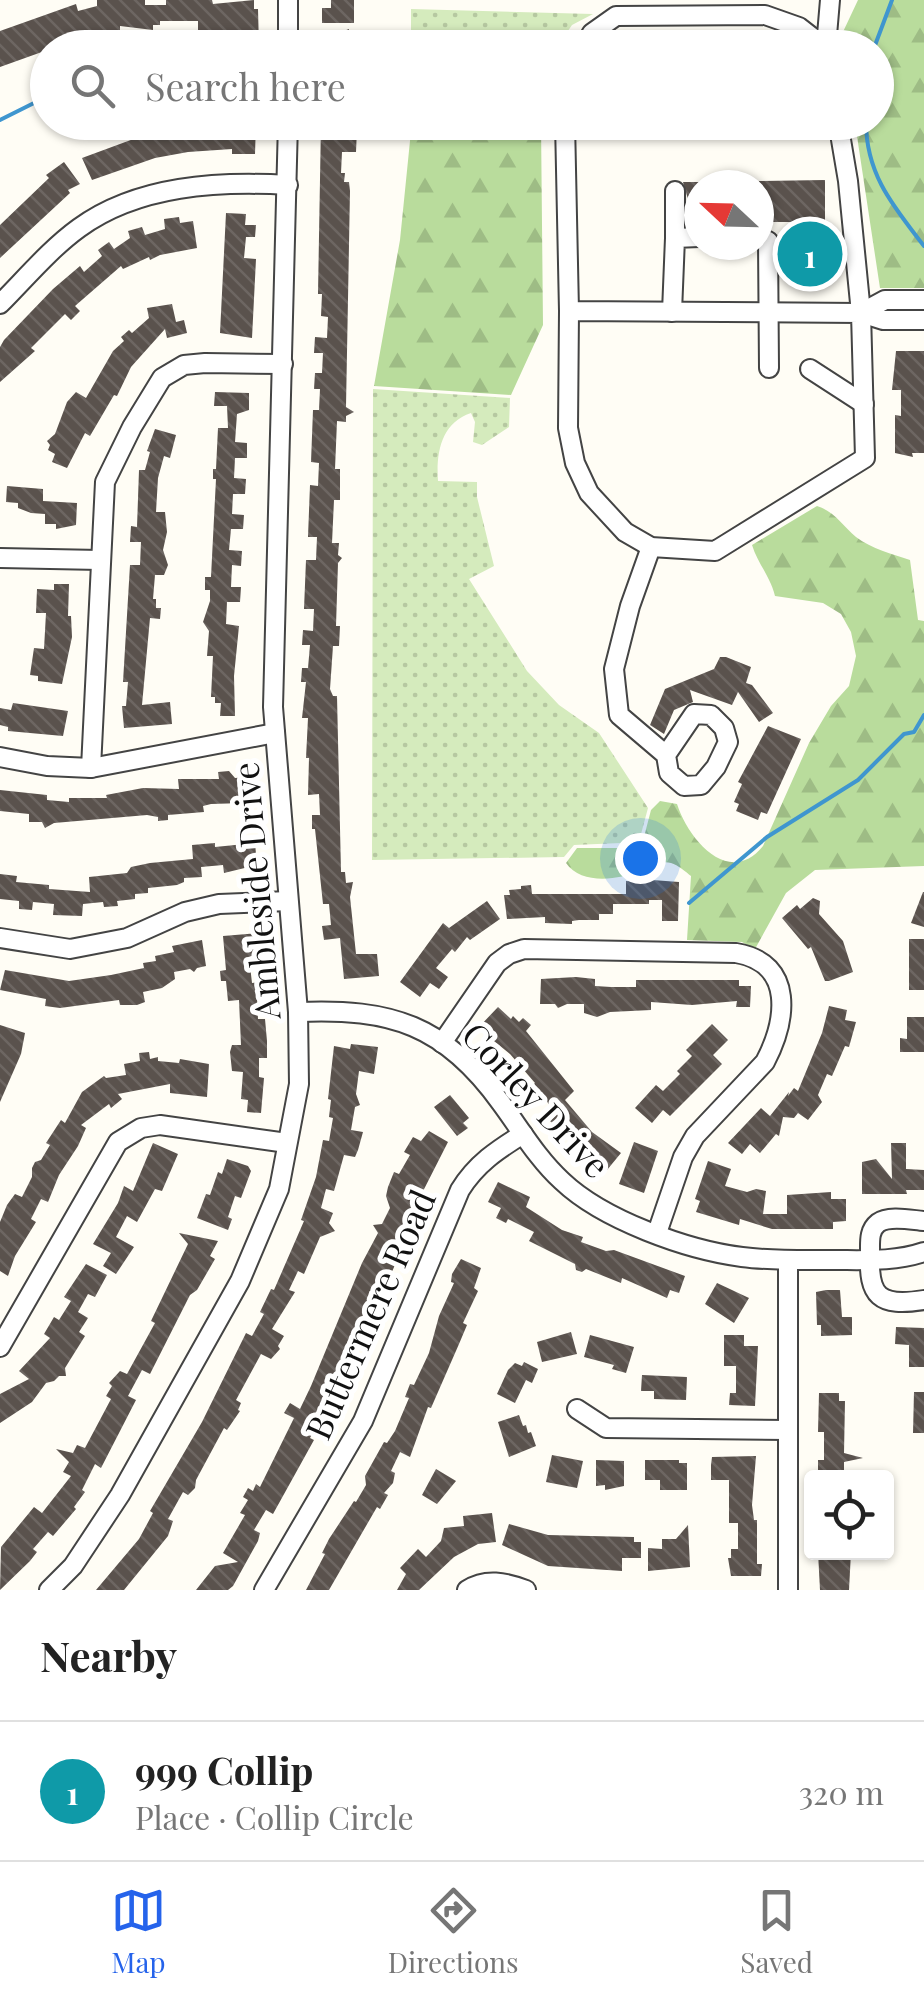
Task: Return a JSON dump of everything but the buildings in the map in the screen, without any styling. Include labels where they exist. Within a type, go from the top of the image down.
[{"type":"street","points":[[288,0],[288,30]]},
{"type":"street","points":[[827,30],[830,0]]},
{"type":"street","points":[[597,30],[616,16],[766,15],[802,30]]},
{"type":"street","name":"Ambleside Drive","points":[[48,1590],[72,1566],[120,1495],[240,1281],[278,1189],[299,1084],[298,1012],[273,707],[288,140]]},
{"type":"street","points":[[565,140],[568,428],[575,463],[589,493],[625,532],[651,547],[716,551],[865,458],[861,313],[841,140]]},
{"type":"street","points":[[0,304],[78,229],[114,208],[153,195],[219,184],[288,185]]},
{"type":"street","points":[[672,312],[674,191]]},
{"type":"street","points":[[675,238],[684,238]]},
{"type":"street","points":[[769,260],[769,368]]},
{"type":"street","points":[[861,313],[885,300],[924,300]]},
{"type":"street","points":[[569,311],[861,313],[883,320],[924,320]]},
{"type":"street","points":[[90,768],[105,482],[162,378],[184,365],[205,362],[282,364]]},
{"type":"street","points":[[810,369],[864,404]]},
{"type":"street","points":[[651,547],[614,669],[618,716],[666,755]]},
{"type":"street","points":[[0,558],[100,560]]},
{"type":"street","points":[[0,756],[47,766],[90,768],[275,733]]},
{"type":"street","points":[[0,938],[70,949],[127,938],[185,912],[219,904],[288,901]]},
{"type":"street","points":[[442,1042],[497,963],[524,948],[736,953],[749,956],[774,974],[780,986],[782,1015],[770,1051],[695,1136],[683,1157],[657,1233]]},
{"type":"street","name":"Corley Drive","points":[[298,1012],[374,1013],[418,1028],[442,1042],[468,1062],[550,1169],[587,1202],[657,1233],[706,1250],[742,1257],[870,1260],[905,1259],[924,1252]]},
{"type":"street","points":[[0,1347],[118,1142],[141,1128],[160,1125],[287,1143]]},
{"type":"street","name":"Buttermere Road","points":[[264,1590],[363,1420],[460,1190],[487,1157],[523,1134]]},
{"type":"street","points":[[924,1222],[881,1220],[870,1236],[872,1288],[882,1299],[898,1304],[924,1300]]},
{"type":"street","name":"Corley Drive","points":[[905,1259],[924,1266]]},
{"type":"street","points":[[788,1260],[788,1590]]},
{"type":"street","points":[[577,1409],[606,1428],[787,1430]]},
{"type":"street","points":[[467,1590],[483,1582],[526,1590]]},
{"type":"green space","points":[[858,0],[924,0],[924,288],[880,288],[858,140],[894,140],[894,30],[844,30]]},
{"type":"green space","points":[[411,9],[593,14],[569,30],[411,30]]},
{"type":"green space","points":[[410,140],[541,140],[543,325],[511,395],[374,386],[400,240]]},
{"type":"green space","points":[[373,389],[510,398],[509,427],[482,445],[473,442],[475,422],[471,413],[453,424],[440,450],[438,481],[477,482],[494,566],[469,579],[527,671],[559,705],[599,733],[648,808],[641,834],[621,843],[574,845],[564,857],[372,860]]},
{"type":"green space","points":[[817,506],[862,541],[910,560],[918,620],[924,621],[924,866],[815,870],[786,893],[755,949],[742,942],[687,940],[691,876],[679,867],[663,862],[631,874],[600,879],[581,875],[566,863],[577,848],[622,848],[644,837],[651,810],[660,801],[677,804],[700,844],[724,860],[750,858],[763,846],[809,743],[831,706],[849,686],[856,656],[851,632],[841,614],[823,603],[775,596],[752,545]]},
{"type":"waterway","points":[[881,30],[892,0]]},
{"type":"waterway","points":[[0,120],[30,105]]},
{"type":"waterway","points":[[867,140],[876,174],[892,204],[924,246]]},
{"type":"waterway","points":[[689,903],[767,837],[858,780],[904,734],[914,732],[924,715]]},
{"type":"place","name":"999 Collip","points":[[810,254]]}]
